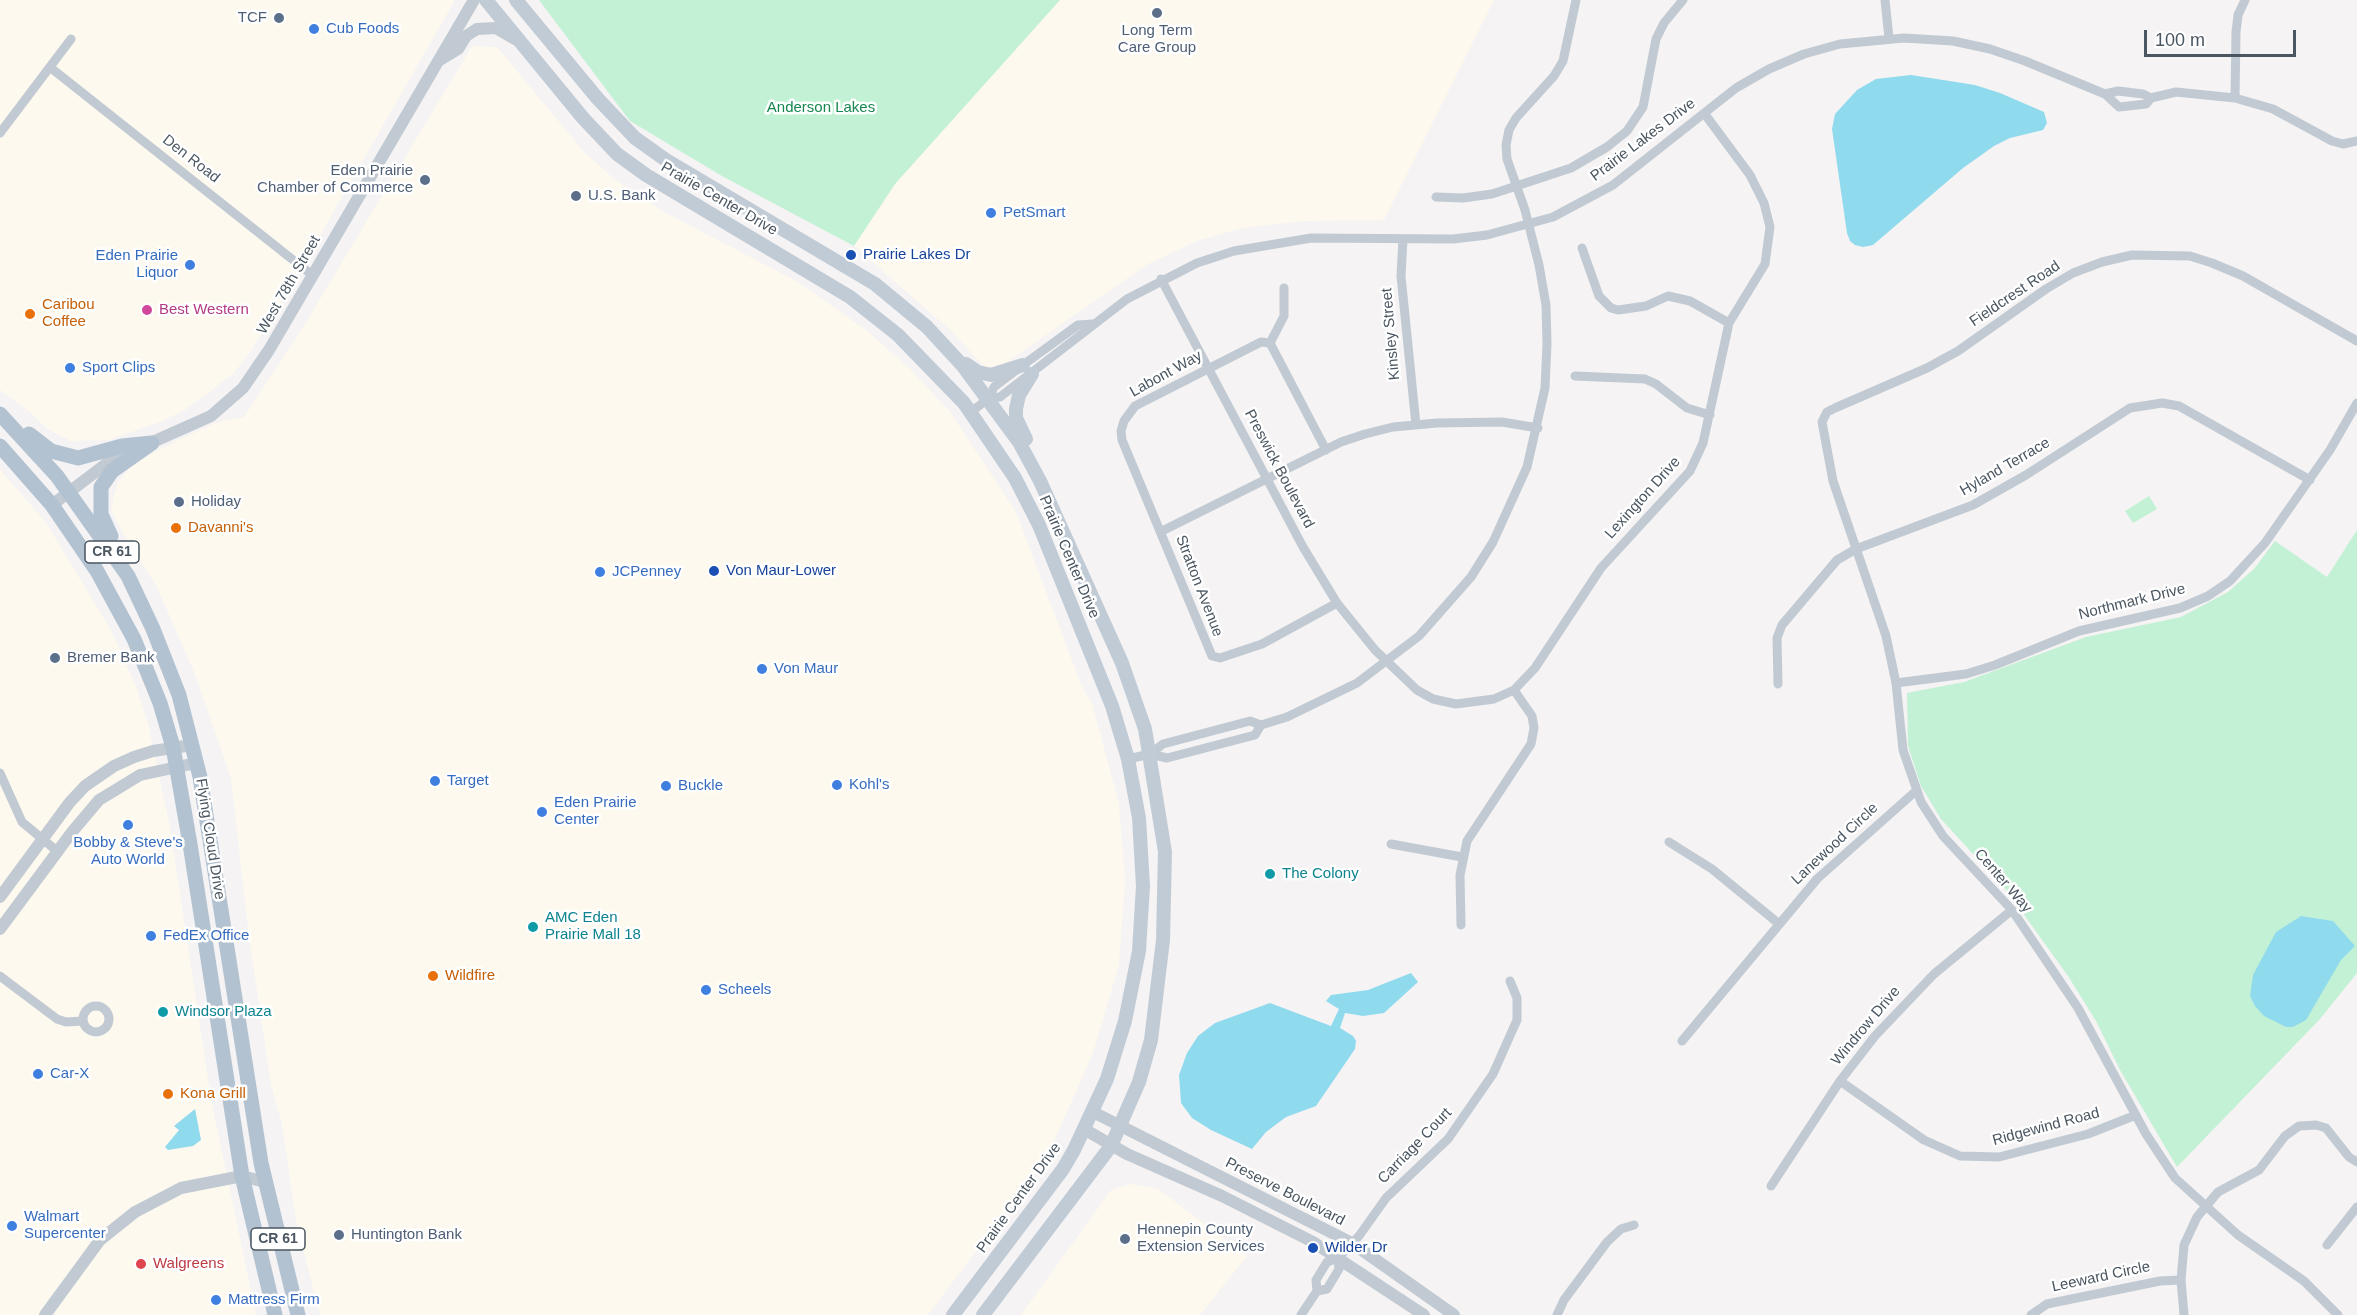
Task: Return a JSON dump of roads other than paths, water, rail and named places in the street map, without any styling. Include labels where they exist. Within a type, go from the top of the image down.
[{"type":"main road","name":"Prairie Center Drive","points":[[486,0],[599,137],[631,165],[850,297],[921,356],[971,412],[1015,478],[1039,525],[1112,706],[1128,759],[1139,818],[1143,886],[1139,951],[1125,1021],[1093,1112],[1063,1169],[953,1315]]},
{"type":"main road","name":"Prairie Center Drive","points":[[516,0],[598,99],[635,138],[666,159],[875,284],[927,327],[954,355],[989,398],[1019,442],[1058,518],[1122,663],[1145,729],[1165,852],[1163,940],[1151,1040],[1139,1082],[1111,1146],[982,1315]]},
{"type":"main road","points":[[954,355],[978,372],[991,375],[1028,369],[1017,401],[1017,418],[1043,467],[1058,518]]},
{"type":"main road","points":[[0,413],[51,451],[69,458],[86,459],[122,446],[152,443]]},
{"type":"main road","name":"Flying Cloud Drive","points":[[0,413],[69,490],[128,576],[170,670],[196,763],[261,1163],[298,1315]]},
{"type":"main road","points":[[128,576],[125,558],[107,530],[101,514],[99,497],[101,487],[112,471],[152,443]]},
{"type":"main road","name":"Flying Cloud Drive","points":[[0,446],[51,505],[118,606],[148,672],[172,747],[242,1176],[275,1315]]},
{"type":"street","name":"West 78th Street","points":[[51,505],[110,461],[211,416],[231,401],[257,370],[474,0]]},
{"type":"street","points":[[1150,754],[1167,758],[1254,735],[1261,725],[1323,702],[1387,663],[1419,636],[1446,607],[1482,560],[1512,506],[1527,467],[1538,428],[1545,388],[1547,344],[1542,282],[1529,225],[1507,159],[1509,130],[1516,118],[1554,76],[1563,61],[1576,0]]},
{"type":"street","points":[[1436,197],[1463,198],[1517,186],[1590,159],[1631,126],[1643,107],[1656,39],[1664,22],[1683,0]]},
{"type":"street","points":[[1885,0],[1889,38]]},
{"type":"street","points":[[2235,98],[2236,32],[2238,15],[2245,0]]},
{"type":"street","points":[[436,63],[458,49],[471,32],[482,28],[496,28],[520,43]]},
{"type":"street","name":"Prairie Lakes Drive","points":[[971,412],[989,398],[1000,397],[1028,369],[1084,334],[1093,324],[1127,299],[1161,279],[1197,263],[1272,242],[1311,238],[1453,239],[1487,235],[1529,225],[1584,202],[1613,184],[1736,88],[1769,69],[1804,54],[1840,44],[1889,38],[1953,41],[1990,49],[2105,94],[2119,106],[2146,104],[2151,98],[2176,92],[2235,98],[2273,109],[2332,141],[2343,144],[2357,141]]},
{"type":"street","points":[[0,133],[71,39]]},
{"type":"street","name":"Den Road","points":[[51,68],[312,275]]},
{"type":"street","name":"Prairie Lakes Drive","points":[[2105,94],[2118,91],[2143,94],[2151,98]]},
{"type":"street","name":"Lexington Drive","points":[[1387,663],[1417,690],[1432,699],[1471,703],[1494,699],[1514,690],[1539,662],[1601,568],[1690,471],[1703,442],[1729,323],[1765,264],[1770,227],[1764,203],[1750,174],[1704,113]]},
{"type":"street","name":"Kinsley Street","points":[[1403,239],[1401,276],[1416,426]]},
{"type":"street","points":[[1582,248],[1599,296],[1611,308],[1618,310],[1646,306],[1668,296],[1690,301],[1729,323]]},
{"type":"street","name":"Fieldcrest Road","points":[[1827,412],[1958,351],[2046,289],[2073,273],[2102,262],[2132,255],[2190,256],[2212,263],[2242,276],[2357,341]]},
{"type":"street","name":"Preswick Boulevard","points":[[1161,279],[1303,547],[1337,603],[1387,663]]},
{"type":"street","points":[[1284,288],[1284,316],[1270,343],[1326,450]]},
{"type":"street","name":"Labont Way","points":[[1162,531],[1122,440],[1124,421],[1135,406],[1254,343],[1270,343]]},
{"type":"street","points":[[1575,376],[1645,380],[1656,384],[1687,408],[1710,415]]},
{"type":"street","name":"Northmark Drive","points":[[1896,683],[1966,674],[1995,665],[2079,631],[2157,614],[2197,602],[2230,581],[2248,563],[2310,480],[2357,403]]},
{"type":"street","name":"Hyland Terrace","points":[[1778,684],[1776,651],[1777,638],[1782,626],[1837,560],[1856,549],[1973,505],[2026,475],[2115,416],[2144,404],[2179,406],[2194,412],[2310,480]]},
{"type":"street","name":"Center Way","points":[[1827,412],[1822,422],[1826,451],[1833,481],[1886,636],[1896,683],[1903,750],[1917,790],[1943,836],[2012,910],[2078,1008],[2136,1115],[2175,1178],[2204,1207],[2304,1281],[2338,1315]]},
{"type":"street","points":[[1162,531],[1326,450],[1365,434],[1416,426],[1502,422],[1538,428]]},
{"type":"street","name":"Stratton Avenue","points":[[1162,531],[1209,653],[1216,658],[1262,644],[1337,603]]},
{"type":"street","points":[[1461,925],[1462,857],[1475,825],[1531,744],[1534,728],[1532,716],[1514,690]]},
{"type":"street","points":[[1128,759],[1150,754],[1163,744],[1174,741],[1250,722],[1261,725]]},
{"type":"street","points":[[0,897],[70,802],[99,776],[134,757],[172,747],[192,745]]},
{"type":"street","points":[[0,929],[85,814],[114,789],[140,775],[196,763]]},
{"type":"street","points":[[0,774],[22,822],[57,851]]},
{"type":"street","name":"Lanewood Circle","points":[[1682,1041],[1778,923],[1831,866],[1917,790]]},
{"type":"street","points":[[1669,842],[1712,869],[1778,923]]},
{"type":"street","points":[[1391,844],[1462,857]]},
{"type":"street","name":"Windrow Drive","points":[[1771,1186],[1840,1081],[1875,1035],[1934,974],[2012,910]]},
{"type":"street","points":[[0,976],[57,1019],[66,1022],[83,1021]]},
{"type":"street","name":"Carriage Court","points":[[1317,1291],[1316,1280],[1327,1262],[1338,1258],[1386,1198],[1448,1138],[1493,1074],[1517,1020],[1516,998],[1510,981]]},
{"type":"street","name":"Ridgewind Road","points":[[1840,1081],[1924,1140],[1960,1156],[1999,1157],[2088,1134],[2136,1115]]},
{"type":"street","name":"Preserve Boulevard","points":[[1093,1112],[1280,1204],[1352,1243],[1424,1291],[1454,1315]]},
{"type":"street","points":[[2184,1315],[2181,1280],[2184,1245],[2189,1229],[2218,1192],[2259,1170],[2285,1136],[2299,1126],[2316,1125],[2326,1128],[2349,1157],[2357,1162]]},
{"type":"street","points":[[1084,1129],[1111,1146],[1251,1211],[1338,1258],[1424,1315]]},
{"type":"street","points":[[45,1315],[96,1245],[126,1217],[181,1188],[242,1176],[261,1163]]},
{"type":"street","points":[[242,1176],[265,1182]]},
{"type":"street","points":[[2327,1245],[2357,1207]]},
{"type":"street","points":[[1557,1315],[1564,1300],[1607,1242],[1621,1229],[1634,1225]]},
{"type":"street","points":[[1300,1315],[1317,1291],[1327,1289],[1339,1269],[1338,1258]]},
{"type":"street","name":"Leeward Circle","points":[[2031,1315],[2047,1304],[2160,1281],[2181,1280]]},
{"type":"water","points":[[1911,75],[1975,85],[2000,93],[2044,112],[2047,123],[2043,130],[2010,138],[1994,146],[1963,168],[1873,245],[1863,247],[1855,245],[1850,241],[1847,233],[1832,129],[1835,114],[1857,90],[1876,79]]},
{"type":"water","points":[[2301,916],[2333,921],[2355,946],[2341,960],[2306,1020],[2293,1027],[2286,1027],[2264,1016],[2250,996],[2253,975],[2276,932]]},
{"type":"water","points":[[1411,973],[1418,982],[1384,1013],[1363,1016],[1345,1013],[1340,1028],[1353,1036],[1356,1041],[1355,1049],[1316,1106],[1286,1117],[1266,1132],[1252,1149],[1211,1130],[1192,1118],[1181,1103],[1179,1075],[1187,1053],[1198,1036],[1215,1023],[1270,1003],[1331,1026],[1339,1009],[1326,1001],[1331,995],[1368,990]]},
{"type":"water","points":[[195,1109],[201,1140],[193,1146],[168,1150],[165,1147],[179,1130],[174,1126]]},
{"type":"place","name":"Long Term Care Group","points":[[1157,13]]},
{"type":"place","name":"TCF","points":[[279,18]]},
{"type":"place","name":"Cub Foods","points":[[314,29]]},
{"type":"place","name":"Eden Prairie Chamber of Commerce","points":[[425,180]]},
{"type":"place","name":"U.S. Bank","points":[[576,196]]},
{"type":"place","name":"PetSmart","points":[[991,213]]},
{"type":"place","name":"Prairie Lakes Dr","points":[[851,255]]},
{"type":"place","name":"Eden Prairie Liquor","points":[[190,265]]},
{"type":"place","name":"Best Western","points":[[147,310]]},
{"type":"place","name":"Caribou Coffee","points":[[30,314]]},
{"type":"place","name":"Sport Clips","points":[[70,368]]},
{"type":"place","name":"Holiday","points":[[179,502]]},
{"type":"place","name":"Davanni's","points":[[176,528]]},
{"type":"place","name":"Von Maur-Lower","points":[[714,571]]},
{"type":"place","name":"JCPenney","points":[[600,572]]},
{"type":"place","name":"Bremer Bank","points":[[55,658]]},
{"type":"place","name":"Von Maur","points":[[762,669]]},
{"type":"place","name":"Target","points":[[435,781]]},
{"type":"place","name":"Kohl's","points":[[837,785]]},
{"type":"place","name":"Buckle","points":[[666,786]]},
{"type":"place","name":"Eden Prairie Center","points":[[542,812]]},
{"type":"place","name":"Bobby & Steve's Auto World","points":[[128,825]]},
{"type":"place","name":"The Colony","points":[[1270,874]]},
{"type":"place","name":"AMC Eden Prairie Mall 18","points":[[533,927]]},
{"type":"place","name":"FedEx Office","points":[[151,936]]},
{"type":"place","name":"Wildfire","points":[[433,976]]},
{"type":"place","name":"Scheels","points":[[706,990]]},
{"type":"place","name":"Windsor Plaza","points":[[163,1012]]},
{"type":"place","name":"Car-X","points":[[38,1074]]},
{"type":"place","name":"Kona Grill","points":[[168,1094]]},
{"type":"place","name":"Walmart Supercenter","points":[[12,1226]]},
{"type":"place","name":"Huntington Bank","points":[[339,1235]]},
{"type":"place","name":"Hennepin County Extension Services","points":[[1125,1239]]},
{"type":"place","name":"Wilder Dr","points":[[1313,1248]]},
{"type":"place","name":"Walgreens","points":[[141,1264]]},
{"type":"place","name":"Mattress Firm","points":[[216,1300]]},
{"type":"park label","name":"Anderson Lakes","points":[[821,108]]}]
